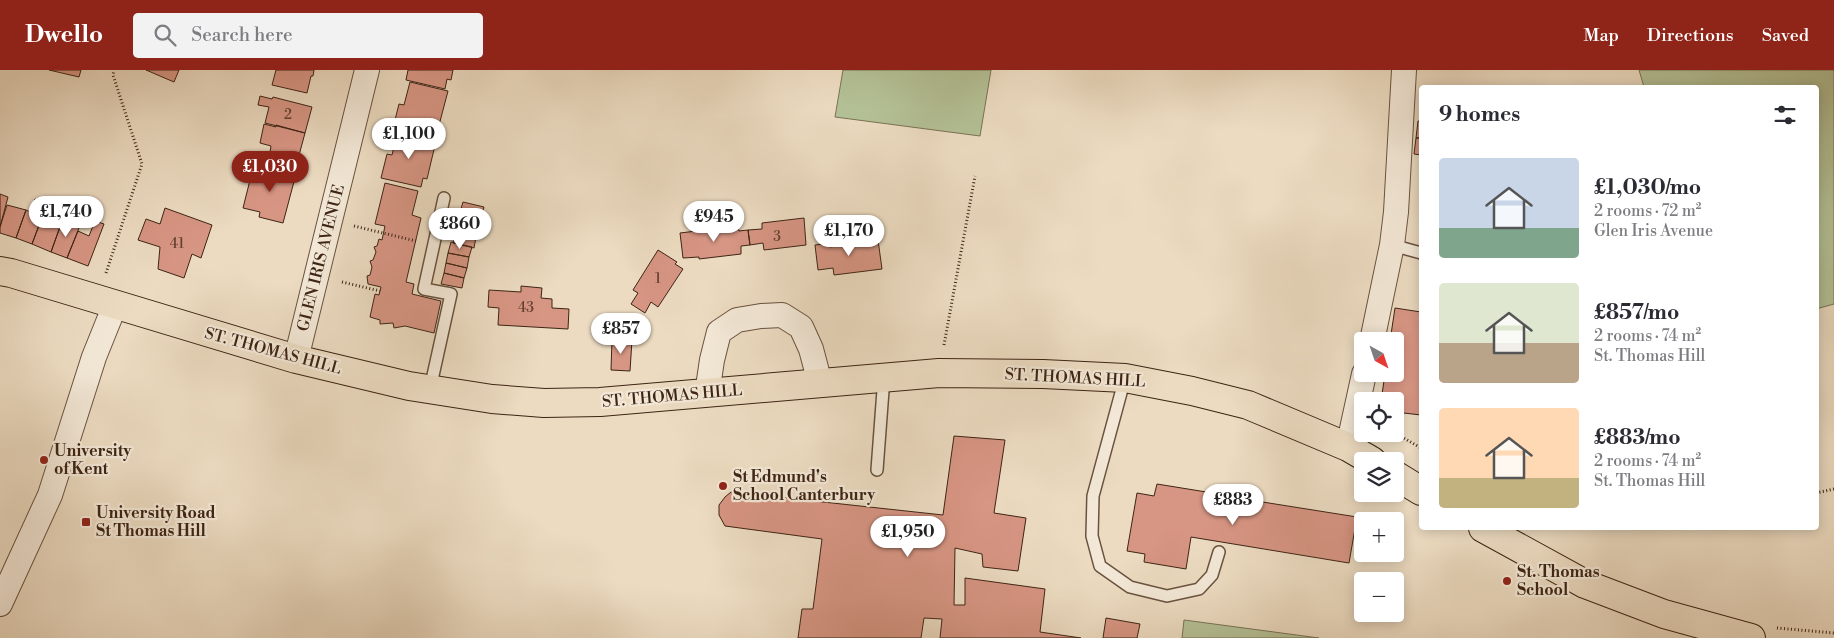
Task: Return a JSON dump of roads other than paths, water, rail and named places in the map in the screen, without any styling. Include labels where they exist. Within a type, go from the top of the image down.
[{"type":"main road","name":"ST. THOMAS HILL","points":[[0,271],[10,272],[296,360],[430,389],[492,398],[544,403],[600,402],[939,373],[1043,374],[1125,378],[1192,391],[1248,405],[1357,452]]},
{"type":"main road","points":[[1404,481],[1419,490]]},
{"type":"main road","points":[[1487,530],[1585,584],[1664,614],[1751,638]]},
{"type":"street","name":"GLEN IRIS AVENUE","points":[[296,360],[367,70]]},
{"type":"street","points":[[1374,332],[1392,246],[1396,212],[1404,70]]},
{"type":"street","points":[[0,604],[50,495],[94,357],[106,302]]},
{"type":"street","points":[[707,394],[712,360],[719,332],[737,320],[761,316],[782,315],[801,326],[811,349],[820,383]]},
{"type":"street","points":[[1348,447],[1362,382]]},
{"type":"lane","points":[[430,389],[451,294],[424,288],[444,198]]},
{"type":"lane","points":[[1392,246],[1419,253]]},
{"type":"lane","points":[[877,470],[884,377]]},
{"type":"lane","points":[[1125,378],[1093,496],[1092,536],[1100,566],[1130,587],[1167,596],[1199,589],[1212,575],[1219,552]]},
{"type":"place","name":"University of Kent","points":[[44,460]]},
{"type":"place","name":"St Edmund's School Canterbury","points":[[723,486]]},
{"type":"place","name":"University Road St Thomas Hill","points":[[86,522]]},
{"type":"place","name":"St. Thomas School","points":[[1507,581]]}]
